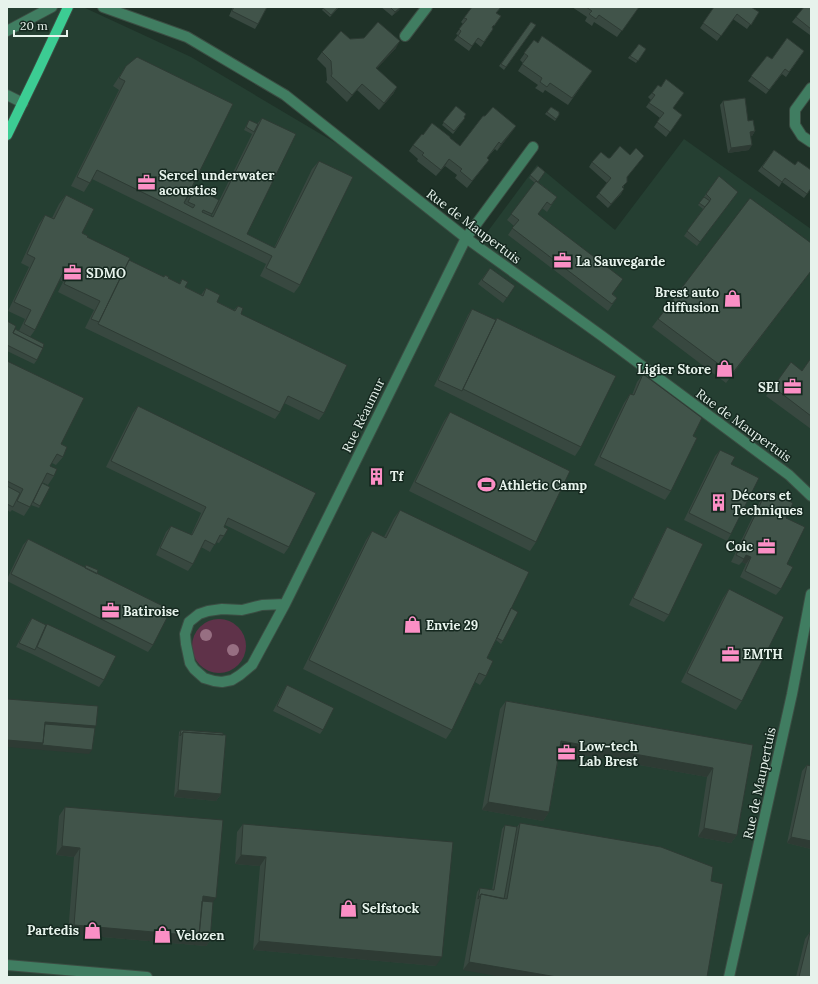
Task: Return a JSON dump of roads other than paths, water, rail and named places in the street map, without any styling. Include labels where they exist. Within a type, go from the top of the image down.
[{"type":"main road","points":[[7,135],[68,7]]},
{"type":"street","points":[[7,31],[52,7]]},
{"type":"street","name":"Rue de Maupertuis","points":[[103,7],[187,37],[285,94],[466,238],[602,336],[788,475],[811,496]]},
{"type":"street","points":[[406,36],[427,7]]},
{"type":"street","points":[[811,88],[795,110],[795,125],[802,136],[811,142]]},
{"type":"street","points":[[7,95],[23,103]]},
{"type":"street","name":"Rue Réaumur","points":[[285,604],[262,605],[242,610],[208,611],[200,614],[189,622],[185,634],[190,663],[194,669],[204,678],[222,682],[232,680],[252,665],[285,604],[466,238],[533,147]]},
{"type":"street","name":"Rue de Maupertuis","points":[[729,977],[792,694],[811,594]]},
{"type":"street","points":[[7,965],[147,977]]},
{"type":"place","name":"Sercel underwater acoustics","points":[[146,182]]},
{"type":"place","name":"La Sauvegarde","points":[[563,261]]},
{"type":"place","name":"SDMO","points":[[73,273]]},
{"type":"place","name":"Brest auto diffusion","points":[[732,299]]},
{"type":"place","name":"Ligier Store","points":[[724,369]]},
{"type":"place","name":"SEI","points":[[792,387]]},
{"type":"place","name":"Tf","points":[[377,476]]},
{"type":"place","name":"Athletic Camp","points":[[486,485]]},
{"type":"place","name":"Décors et Techniques","points":[[719,502]]},
{"type":"place","name":"Coic","points":[[766,546]]},
{"type":"place","name":"Batiroise","points":[[110,611]]},
{"type":"place","name":"Envie 29","points":[[413,625]]},
{"type":"place","name":"EMTH","points":[[730,654]]},
{"type":"place","name":"Low-tech Lab Brest","points":[[566,753]]},
{"type":"place","name":"Selfstock","points":[[349,908]]},
{"type":"place","name":"Partedis","points":[[92,930]]},
{"type":"place","name":"Velozen","points":[[163,935]]}]
